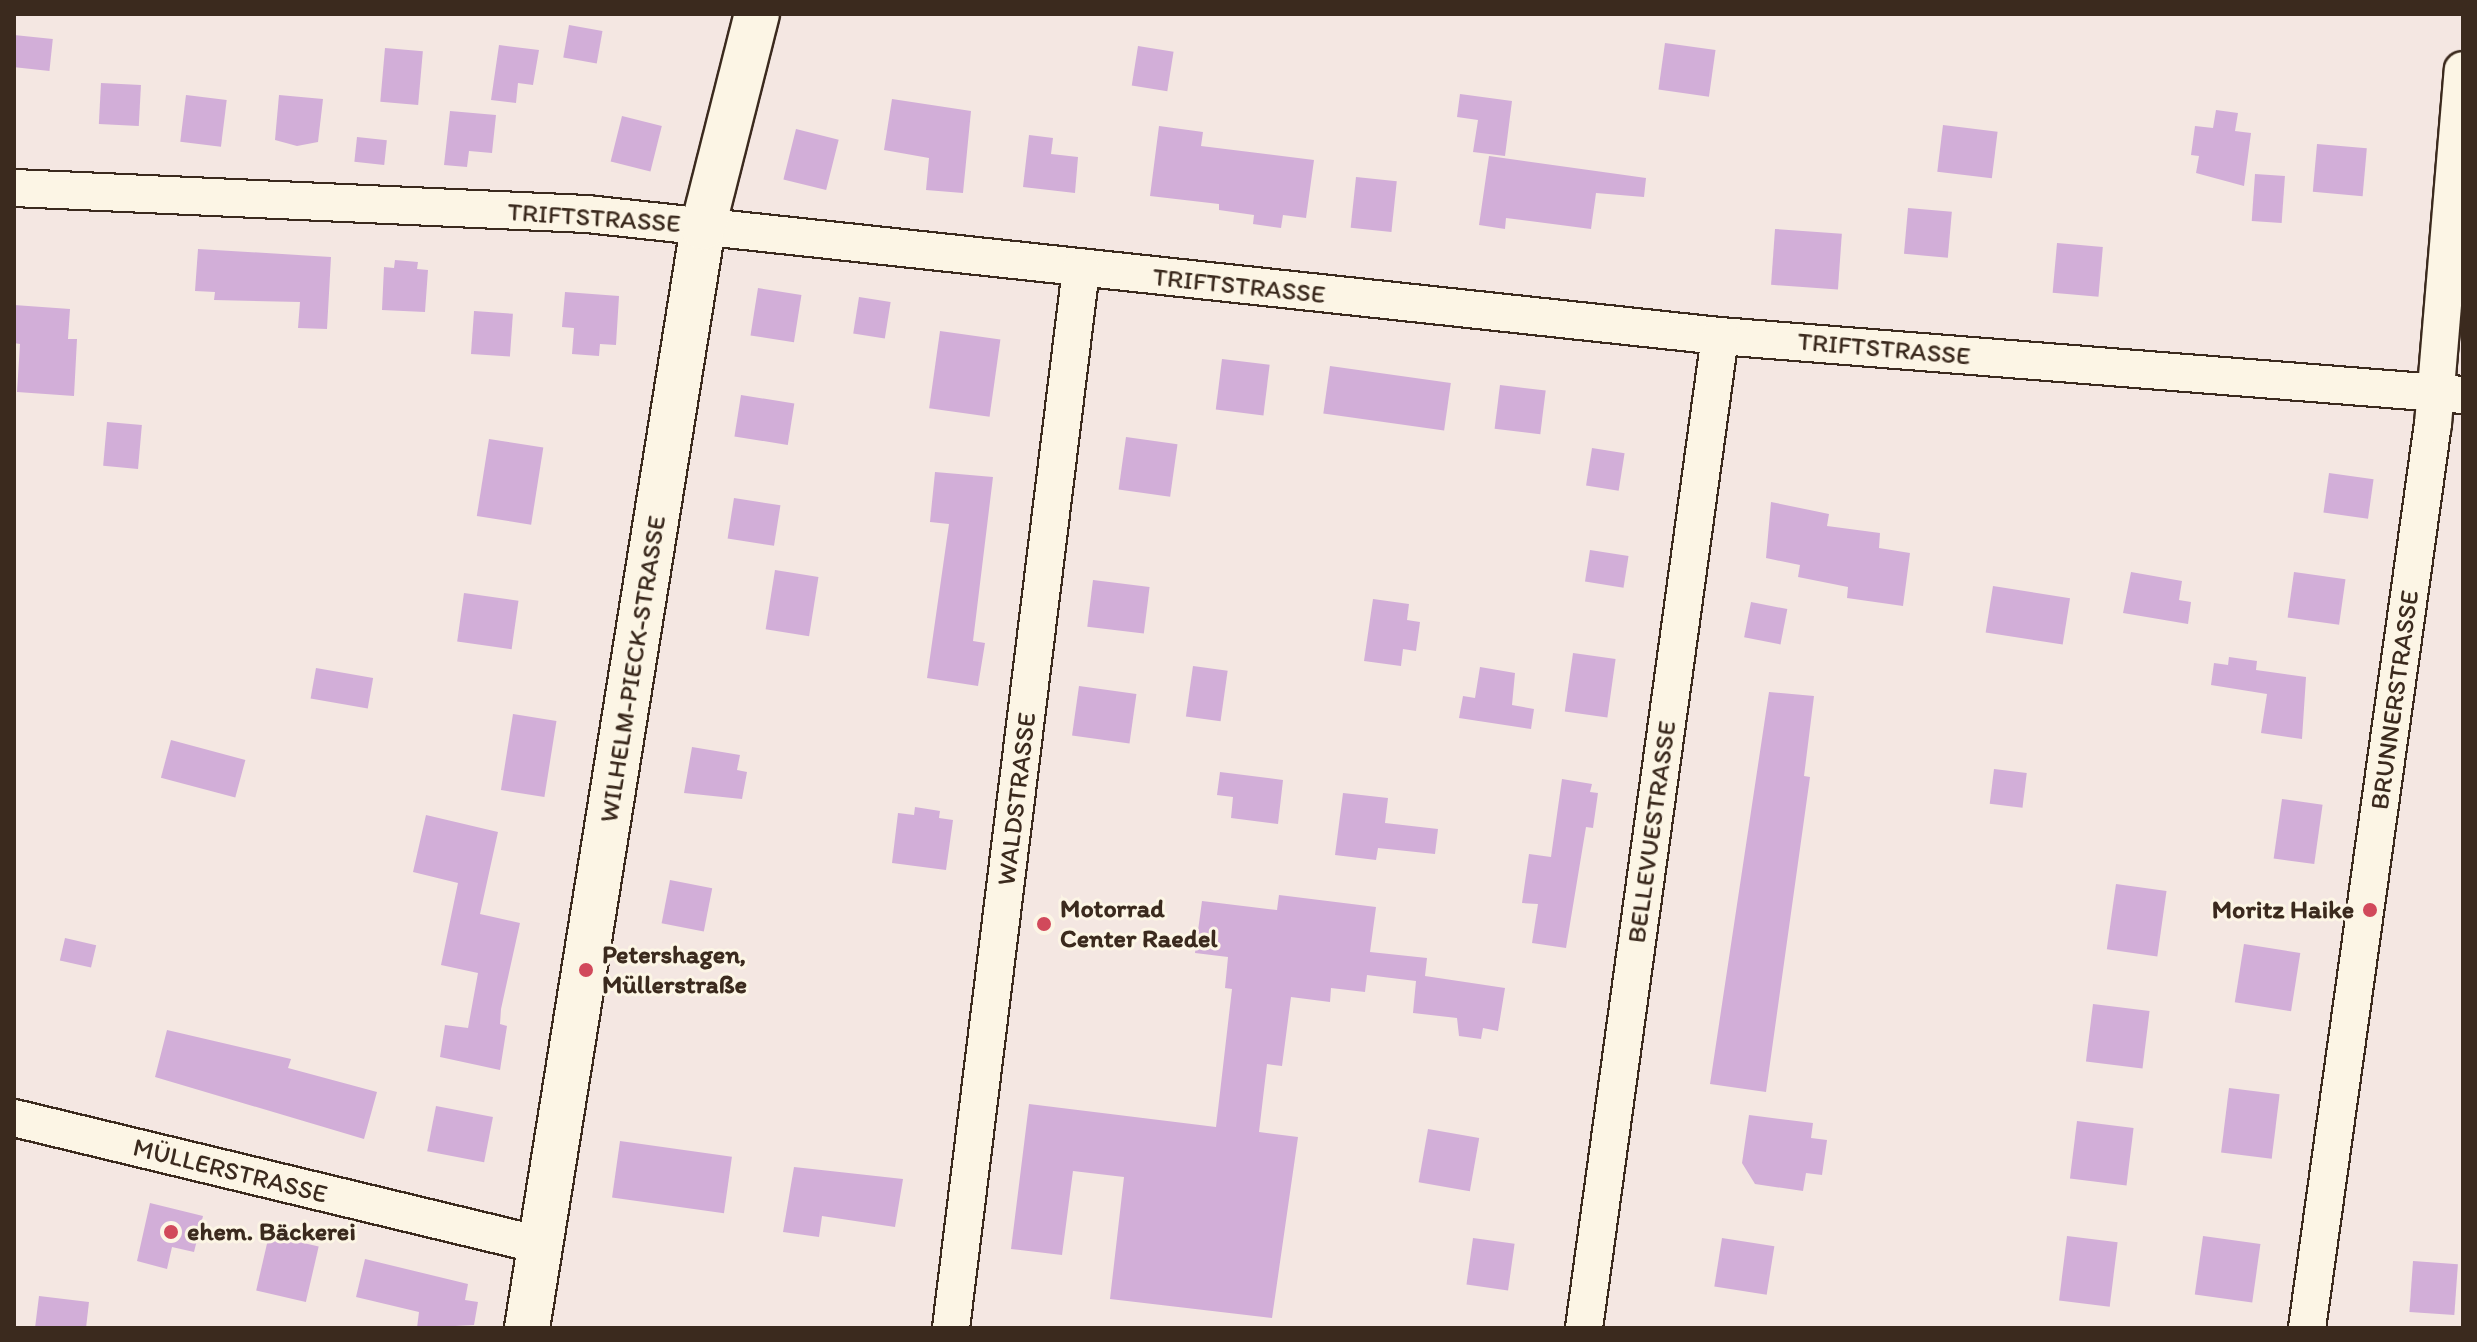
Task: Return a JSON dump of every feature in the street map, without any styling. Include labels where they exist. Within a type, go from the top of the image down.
[{"type":"street","name":"WILHELM-PIECK-STRASSE","points":[[527,1328],[703,227],[757,14]]},
{"type":"street","name":"BRUNNERSTRASSE","points":[[2307,1328],[2450,394],[2463,70]]},
{"type":"street","name":"TRIFTSTRASSE","points":[[14,188],[587,214],[1720,336],[2450,394]]},
{"type":"street","name":"WALDSTRASSE","points":[[951,1328],[1081,269]]},
{"type":"street","name":"BELLEVUESTRASSE","points":[[1584,1328],[1720,336]]},
{"type":"street","name":"MÜLLERSTRASSE","points":[[14,1118],[540,1245]]},
{"type":"building","points":[[569,25],[602,31],[597,63],[563,57]]},
{"type":"building","points":[[14,35],[53,39],[49,71],[14,67]]},
{"type":"building","points":[[1665,43],[1716,50],[1709,97],[1658,90]]},
{"type":"building","points":[[499,45],[539,50],[533,85],[518,83],[516,103],[491,100]]},
{"type":"building","points":[[1138,46],[1174,52],[1167,91],[1132,86]]},
{"type":"building","points":[[385,48],[423,51],[418,105],[380,102]]},
{"type":"building","points":[[101,83],[141,85],[139,126],[99,124]]},
{"type":"building","points":[[1460,94],[1512,101],[1505,156],[1473,152],[1478,120],[1457,117]]},
{"type":"building","points":[[186,95],[227,100],[221,147],[180,142]]},
{"type":"building","points":[[279,95],[323,99],[318,142],[297,146],[275,140]]},
{"type":"building","points":[[892,99],[971,111],[963,193],[926,190],[929,158],[884,150]]},
{"type":"building","points":[[2216,110],[2238,113],[2235,131],[2251,133],[2244,186],[2196,173],[2199,156],[2191,155],[2195,126],[2213,128]]},
{"type":"building","points":[[450,111],[496,115],[492,153],[469,151],[467,167],[444,165]]},
{"type":"building","points":[[622,116],[662,126],[650,172],[611,162]]},
{"type":"building","points":[[1943,125],[1998,132],[1992,178],[1937,172]]},
{"type":"building","points":[[1159,126],[1203,132],[1201,146],[1314,160],[1306,218],[1283,215],[1281,228],[1253,224],[1254,215],[1219,210],[1219,204],[1150,196]]},
{"type":"building","points":[[796,129],[839,140],[826,190],[783,179]]},
{"type":"building","points":[[1029,135],[1053,138],[1051,154],[1078,157],[1075,193],[1023,187]]},
{"type":"building","points":[[357,137],[387,140],[384,165],[354,162]]},
{"type":"building","points":[[2317,144],[2367,148],[2363,196],[2313,192]]},
{"type":"building","points":[[1489,156],[1646,178],[1644,197],[1596,193],[1591,229],[1506,218],[1505,229],[1479,225]]},
{"type":"building","points":[[2255,174],[2285,176],[2282,223],[2252,221]]},
{"type":"building","points":[[1356,177],[1397,181],[1391,232],[1351,228]]},
{"type":"building","points":[[1908,208],[1952,212],[1948,258],[1904,254]]},
{"type":"building","points":[[1775,229],[1842,234],[1838,290],[1771,285]]},
{"type":"building","points":[[2057,243],[2103,247],[2098,297],[2053,293]]},
{"type":"building","points":[[198,249],[331,257],[327,329],[298,328],[300,302],[214,300],[215,292],[195,291]]},
{"type":"building","points":[[395,260],[418,262],[417,269],[428,270],[425,312],[382,310],[384,267],[394,268]]},
{"type":"building","points":[[758,288],[801,295],[794,342],[750,335]]},
{"type":"building","points":[[565,292],[619,296],[616,345],[600,344],[599,356],[572,354],[574,328],[562,327]]},
{"type":"building","points":[[859,297],[891,302],[885,339],[853,334]]},
{"type":"building","points":[[14,305],[70,309],[68,339],[77,339],[74,396],[17,392],[20,344],[14,343]]},
{"type":"building","points":[[474,311],[513,314],[510,357],[471,354]]},
{"type":"building","points":[[940,331],[1000,339],[990,417],[929,408]]},
{"type":"building","points":[[1222,359],[1270,365],[1263,415],[1216,410]]},
{"type":"building","points":[[1330,366],[1451,383],[1444,431],[1323,414]]},
{"type":"building","points":[[1500,385],[1546,391],[1540,434],[1495,429]]},
{"type":"building","points":[[741,395],[794,403],[788,445],[734,436]]},
{"type":"building","points":[[107,422],[142,425],[138,469],[103,466]]},
{"type":"building","points":[[1126,437],[1177,444],[1170,497],[1119,489]]},
{"type":"building","points":[[489,439],[543,448],[531,525],[477,516]]},
{"type":"building","points":[[1592,448],[1625,453],[1619,491],[1586,486]]},
{"type":"building","points":[[935,472],[993,477],[973,641],[985,643],[978,686],[927,678],[949,524],[930,522]]},
{"type":"building","points":[[2329,473],[2374,479],[2368,519],[2323,513]]},
{"type":"building","points":[[734,498],[780,505],[774,546],[728,538]]},
{"type":"building","points":[[1771,502],[1829,514],[1827,526],[1880,533],[1879,548],[1910,553],[1903,606],[1847,598],[1848,587],[1798,577],[1800,565],[1766,558]]},
{"type":"building","points":[[1590,550],[1629,556],[1624,588],[1585,582]]},
{"type":"building","points":[[775,570],[818,577],[809,636],[766,629]]},
{"type":"building","points":[[2131,572],[2182,581],[2179,600],[2191,602],[2188,624],[2123,613]]},
{"type":"building","points":[[2294,572],[2345,579],[2339,625],[2288,618]]},
{"type":"building","points":[[1093,580],[1150,587],[1144,634],[1087,627]]},
{"type":"building","points":[[1993,586],[2070,598],[2063,645],[1986,632]]},
{"type":"building","points":[[464,593],[518,601],[512,649],[457,642]]},
{"type":"building","points":[[1373,599],[1409,604],[1407,620],[1420,622],[1416,651],[1403,649],[1401,666],[1364,661]]},
{"type":"building","points":[[1751,602],[1787,609],[1780,644],[1744,637]]},
{"type":"building","points":[[1573,653],[1616,659],[1607,717],[1565,711]]},
{"type":"building","points":[[2229,657],[2257,661],[2256,670],[2306,677],[2302,739],[2261,733],[2267,694],[2211,685],[2214,663],[2228,665]]},
{"type":"building","points":[[1193,666],[1228,671],[1221,721],[1186,717]]},
{"type":"building","points":[[1480,667],[1515,673],[1512,705],[1534,709],[1531,729],[1459,718],[1463,696],[1475,698]]},
{"type":"building","points":[[316,668],[373,678],[368,709],[311,699]]},
{"type":"building","points":[[1079,686],[1136,694],[1129,744],[1072,736]]},
{"type":"building","points":[[1769,692],[1814,696],[1804,776],[1810,777],[1766,1092],[1710,1084]]},
{"type":"building","points":[[513,714],[556,721],[544,797],[501,790]]},
{"type":"building","points":[[171,740],[245,760],[235,798],[161,778]]},
{"type":"building","points":[[692,747],[740,755],[737,770],[747,772],[742,799],[684,793]]},
{"type":"building","points":[[1994,769],[2027,773],[2022,808],[1990,804]]},
{"type":"building","points":[[1220,772],[1283,780],[1278,824],[1231,818],[1233,797],[1217,795]]},
{"type":"building","points":[[1562,779],[1592,784],[1590,792],[1598,793],[1593,828],[1586,827],[1566,948],[1532,943],[1538,904],[1522,903],[1529,854],[1551,857]]},
{"type":"building","points":[[1343,793],[1388,798],[1385,823],[1438,829],[1435,854],[1378,848],[1376,860],[1335,855]]},
{"type":"building","points":[[2282,799],[2323,805],[2314,864],[2274,858]]},
{"type":"building","points":[[915,807],[940,811],[939,818],[953,820],[946,870],[892,863],[898,813],[914,815]]},
{"type":"building","points":[[426,815],[498,832],[480,914],[520,923],[501,1009],[500,1024],[507,1026],[500,1070],[440,1057],[445,1025],[468,1028],[478,973],[441,965],[458,883],[413,872]]},
{"type":"building","points":[[670,880],[712,888],[704,931],[662,923]]},
{"type":"building","points":[[2116,884],[2167,891],[2157,956],[2107,949]]},
{"type":"building","points":[[1279,895],[1376,907],[1370,952],[1427,958],[1425,976],[1505,988],[1498,1031],[1483,1028],[1481,1039],[1459,1036],[1457,1018],[1413,1013],[1416,981],[1367,975],[1365,992],[1331,988],[1330,1002],[1291,997],[1282,1066],[1267,1064],[1259,1132],[1298,1137],[1272,1318],[1110,1299],[1124,1177],[1073,1171],[1062,1255],[1011,1249],[1029,1104],[1216,1127],[1232,989],[1225,988],[1228,957],[1195,953],[1202,901],[1277,910]]},
{"type":"building","points":[[65,938],[96,945],[91,968],[60,960]]},
{"type":"building","points":[[2244,944],[2300,953],[2291,1011],[2235,1002]]},
{"type":"building","points":[[2093,1004],[2150,1011],[2143,1069],[2086,1062]]},
{"type":"building","points":[[167,1030],[291,1059],[288,1068],[377,1092],[364,1139],[155,1077]]},
{"type":"building","points":[[2229,1088],[2280,1094],[2272,1159],[2221,1153]]},
{"type":"building","points":[[436,1106],[493,1117],[484,1162],[427,1151]]},
{"type":"building","points":[[1749,1115],[1813,1123],[1811,1138],[1827,1140],[1822,1175],[1806,1173],[1803,1191],[1755,1184],[1742,1163]]},
{"type":"building","points":[[2077,1121],[2134,1128],[2127,1186],[2070,1179]]},
{"type":"building","points":[[1428,1129],[1479,1138],[1470,1191],[1419,1182]]},
{"type":"building","points":[[620,1141],[732,1157],[724,1213],[612,1197]]},
{"type":"building","points":[[794,1167],[903,1179],[895,1227],[822,1216],[819,1237],[783,1232]]},
{"type":"building","name":"ehem. Bäckerei","points":[[150,1203],[203,1216],[194,1252],[172,1247],[167,1269],[137,1261]]},
{"type":"building","points":[[269,1235],[319,1246],[306,1302],[256,1291]]},
{"type":"building","points":[[2067,1236],[2118,1242],[2110,1307],[2059,1301]]},
{"type":"building","points":[[2203,1236],[2260,1244],[2252,1302],[2195,1294]]},
{"type":"building","points":[[1473,1238],[1515,1244],[1508,1290],[1466,1285]]},
{"type":"building","points":[[1722,1238],[1774,1246],[1767,1295],[1714,1286]]},
{"type":"building","points":[[365,1259],[468,1284],[465,1300],[478,1302],[474,1325],[417,1328],[419,1312],[356,1297]]},
{"type":"building","points":[[2413,1261],[2458,1264],[2454,1315],[2409,1312]]},
{"type":"building","points":[[39,1296],[89,1302],[86,1328],[35,1328]]},
{"type":"place","name":"Moritz Haike","points":[[2370,910]]},
{"type":"place","name":"Motorrad Center Raedel","points":[[1044,924]]},
{"type":"place","name":"Petershagen, Müllerstraße","points":[[586,970]]},
{"type":"place","name":"ehem. Bäckerei","points":[[171,1232]]}]
